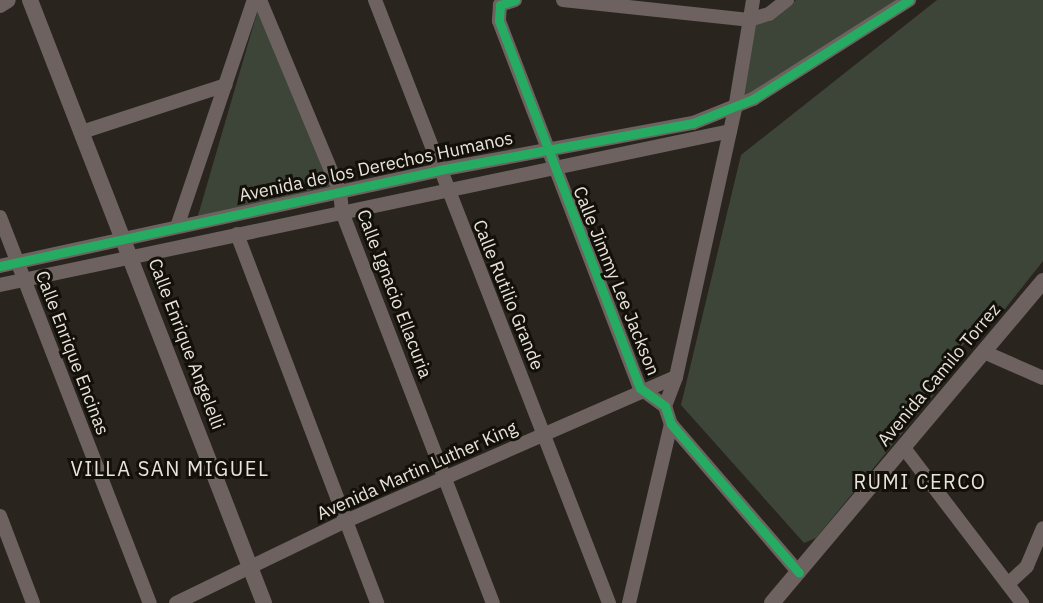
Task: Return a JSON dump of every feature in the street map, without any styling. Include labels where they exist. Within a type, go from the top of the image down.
[{"type":"street","points":[[0,5],[8,0]]},
{"type":"street","name":"Calle Enrique Angelelli","points":[[30,0],[131,255],[264,603]]},
{"type":"street","points":[[178,224],[254,0]]},
{"type":"street","name":"Calle Ignacio Ellacuria","points":[[260,0],[340,192],[342,212],[493,603]]},
{"type":"street","name":"Calle Rutilio Grande","points":[[375,0],[447,191],[609,603]]},
{"type":"street","name":"Calle Jimmy Lee Jackson","points":[[515,0],[506,1],[497,12],[554,171],[640,388],[665,406]]},
{"type":"street","points":[[563,0],[749,20],[770,14],[787,0]]},
{"type":"street","points":[[753,0],[735,109],[676,377],[665,406],[670,424],[799,573]]},
{"type":"street","name":"Avenida de los Derechos Humanos","points":[[0,266],[178,224],[439,170],[546,149],[657,131],[735,109],[909,0]]},
{"type":"street","points":[[82,132],[226,85]]},
{"type":"street","name":"Avenida de los Derechos Humanos","points":[[0,285],[131,255],[554,171],[730,131]]},
{"type":"street","name":"Calle Enrique Encinas","points":[[0,217],[150,603]]},
{"type":"street","points":[[237,234],[377,603]]},
{"type":"street","name":"Avenida Camilo Torrez","points":[[772,603],[1043,281]]},
{"type":"street","points":[[984,352],[1043,378]]},
{"type":"street","name":"Avenida Martin Luther King","points":[[176,603],[346,521],[446,479],[640,388],[676,377]]},
{"type":"street","points":[[629,603],[670,424]]},
{"type":"street","points":[[904,448],[1008,584],[1016,601]]},
{"type":"street","points":[[0,516],[33,603]]},
{"type":"street","points":[[1008,584],[1027,566],[1043,528]]},
{"type":"green space","points":[[796,0],[899,0],[741,101],[753,24],[770,21]]},
{"type":"green space","points":[[937,0],[1043,0],[1043,261],[1001,314],[991,311],[959,350],[964,358],[816,538],[804,543],[681,405],[741,155]]},
{"type":"green space","points":[[259,6],[281,31],[339,189],[197,219]]},
{"type":"cycle path","points":[[515,0],[500,5],[499,21],[640,388],[665,406],[671,424],[799,573]]},
{"type":"cycle path","points":[[0,266],[439,170],[693,123],[753,99],[909,0]]},
{"type":"district","name":"VILLA SAN MIGUEL","points":[[170,468]]},
{"type":"district","name":"RUMI CERCO","points":[[920,481]]}]
